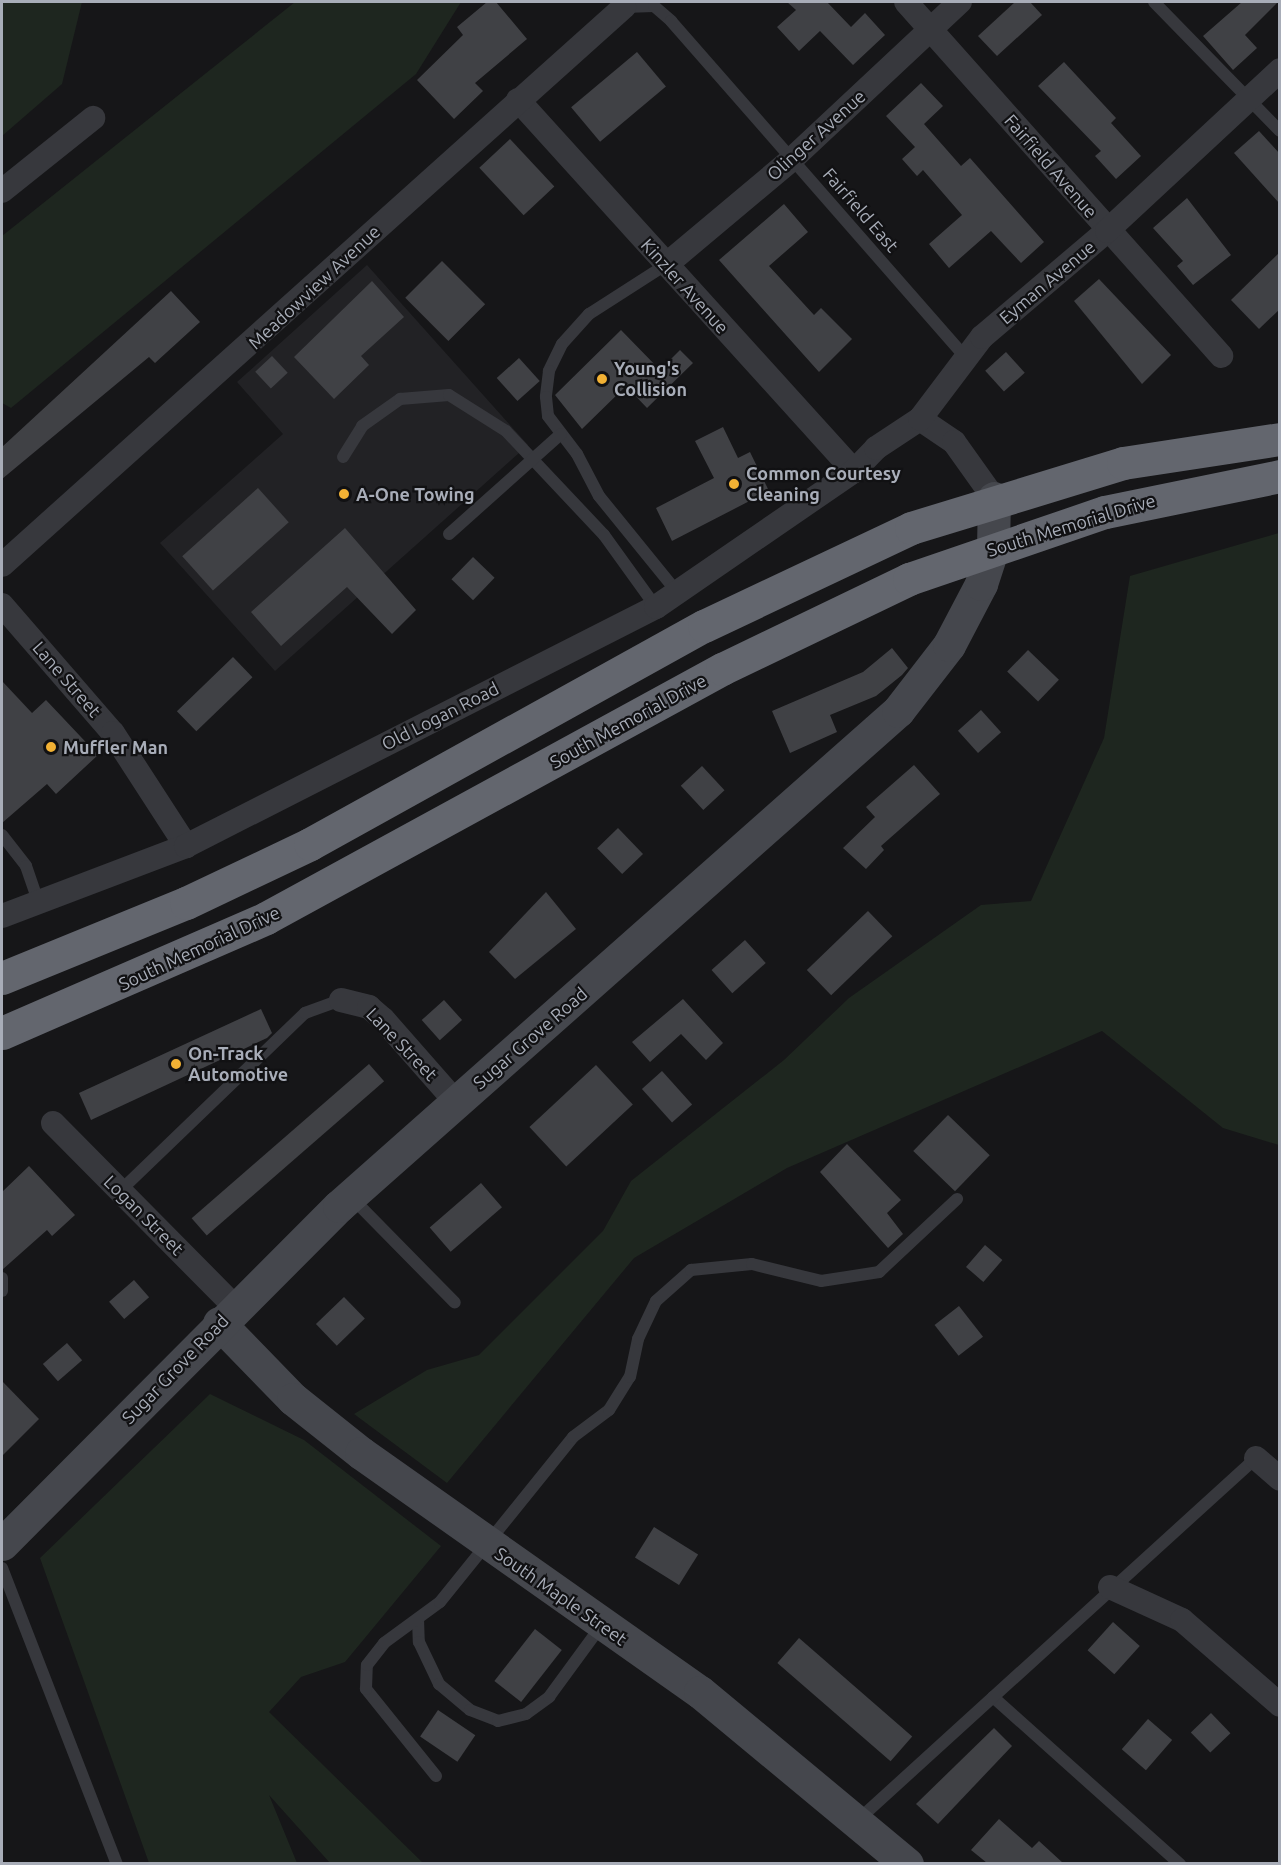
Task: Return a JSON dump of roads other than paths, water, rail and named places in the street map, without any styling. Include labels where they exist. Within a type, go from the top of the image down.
[{"type":"highway","points":[[2,978],[186,903],[310,844],[813,571],[994,498],[1123,463],[1280,439]]},
{"type":"highway","name":"South Memorial Drive","points":[[2,1033],[266,918],[821,618],[993,547],[1127,506],[1280,476]]},
{"type":"street","name":"Fairfield Avenue","points":[[906,2],[1107,231],[1221,356]]},
{"type":"street","name":"Olinger Avenue","points":[[667,264],[792,159],[932,31],[960,2]]},
{"type":"street","name":"Meadowview Avenue","points":[[2,565],[624,7]]},
{"type":"street","name":"Eyman Avenue","points":[[854,471],[876,448],[920,419],[964,356],[1251,101],[1280,70]]},
{"type":"street","name":"Kinzler Avenue","points":[[518,100],[854,471]]},
{"type":"street","points":[[2,191],[93,118]]},
{"type":"street","points":[[920,419],[954,442],[981,472],[994,498]]},
{"type":"street","name":"Old Logan Road","points":[[2,916],[186,846],[656,607],[854,471]]},
{"type":"street","name":"Sugar Grove Road","points":[[6,1529],[350,1196],[898,711],[962,624],[993,547],[994,498]]},
{"type":"street","name":"Lane Street","points":[[2,605],[113,733],[186,846]]},
{"type":"street","name":"Lane Street","points":[[341,1000],[376,1013],[456,1102]]},
{"type":"street","name":"Logan Street","points":[[53,1123],[120,1191],[227,1315]]},
{"type":"street","name":"South Maple Street","points":[[227,1315],[293,1399],[489,1547],[700,1692],[858,1820],[907,1863]]},
{"type":"street","points":[[1256,1458],[1280,1479]]},
{"type":"street","points":[[1110,1587],[1182,1620],[1280,1705]]},
{"type":"lane","points":[[1154,2],[1280,131]]},
{"type":"lane","name":"Fairfield East","points":[[624,7],[654,6],[792,159],[964,356]]},
{"type":"lane","points":[[667,264],[589,314],[562,344],[549,371],[546,397],[548,416],[598,496],[677,592]]},
{"type":"lane","points":[[343,457],[362,426],[400,399],[450,395],[506,430],[604,535],[656,607]]},
{"type":"lane","points":[[449,534],[561,434]]},
{"type":"lane","points":[[2,835],[26,866],[39,903]]},
{"type":"lane","points":[[120,1191],[305,1013],[341,1000]]},
{"type":"lane","points":[[350,1196],[455,1303]]},
{"type":"lane","points":[[436,1776],[366,1689],[367,1665],[384,1643],[418,1619],[489,1547],[558,1454],[609,1410],[630,1377],[638,1339],[656,1301],[691,1270],[752,1264],[820,1281],[879,1272],[957,1199]]},
{"type":"lane","points":[[2,1278],[2,1291]]},
{"type":"lane","points":[[858,1820],[1110,1587],[1256,1458]]},
{"type":"lane","points":[[2,1568],[117,1863]]},
{"type":"lane","points":[[418,1619],[419,1642],[439,1684],[470,1710],[498,1721],[526,1714],[549,1697],[602,1624]]},
{"type":"lane","points":[[993,1697],[1180,1863]]},
{"type":"place","name":"Young's Collision","points":[[602,379]]},
{"type":"place","name":"Common Courtesy Cleaning","points":[[734,484]]},
{"type":"place","name":"A-One Towing","points":[[344,494]]},
{"type":"place","name":"Muffler Man","points":[[51,747]]},
{"type":"place","name":"On-Track Automotive","points":[[176,1064]]}]
